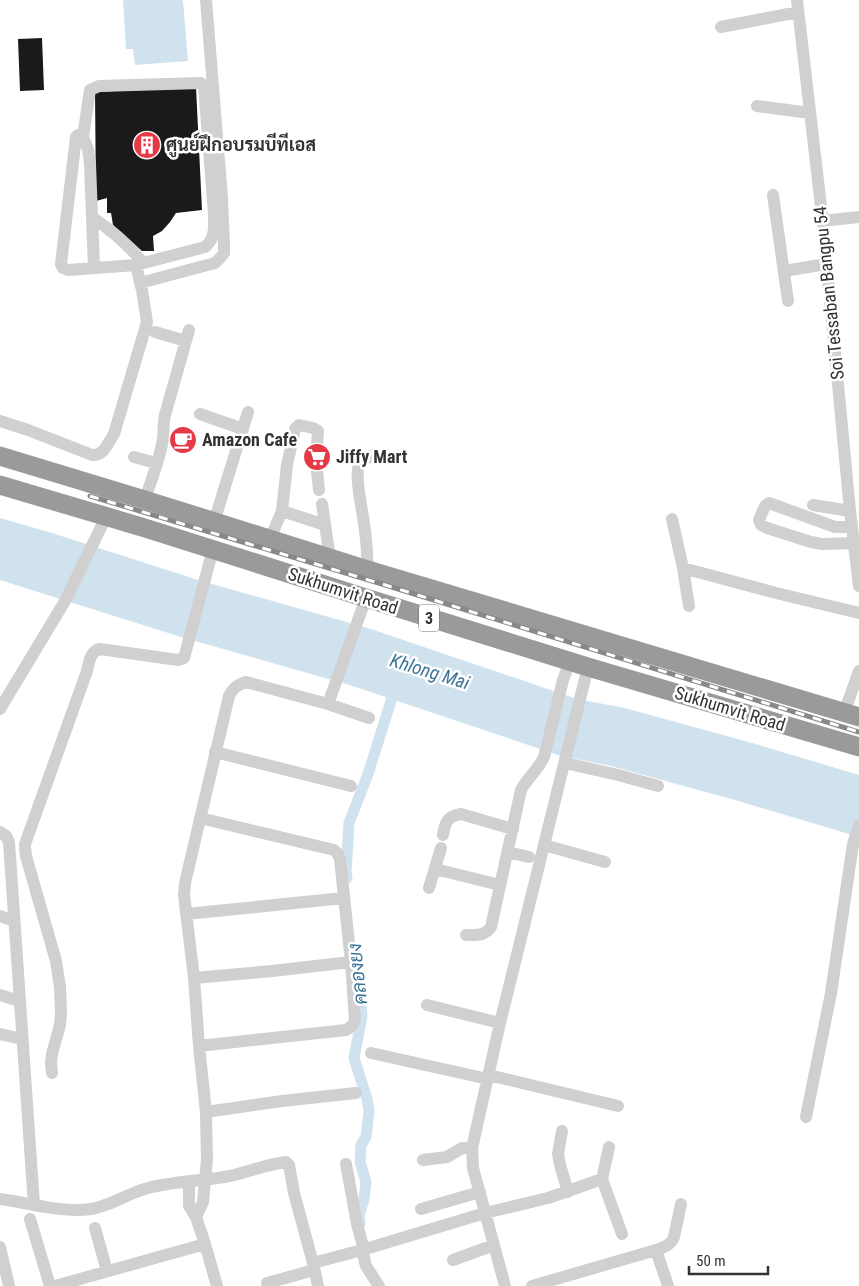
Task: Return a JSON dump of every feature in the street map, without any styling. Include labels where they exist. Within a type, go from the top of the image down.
[{"type":"highway","name":"Sukhumvit Road","points":[[0,456],[368,570],[852,715]]},
{"type":"highway","name":"Sukhumvit Road","points":[[0,485],[213,549],[363,606],[570,661],[859,747]]},
{"type":"street","points":[[141,286],[215,263],[224,253],[222,198],[206,0]]},
{"type":"street","points":[[721,27],[798,6]]},
{"type":"street","name":"Soi Tessaban Bangpu 54","points":[[798,6],[859,586]]},
{"type":"street","points":[[83,137],[78,135],[76,137],[61,264],[63,268],[68,270],[94,268],[140,264],[205,247],[211,242],[214,232],[214,214],[204,86],[196,82],[99,86],[90,90],[83,137],[88,149],[90,164],[94,268]]},
{"type":"street","points":[[757,106],[810,113]]},
{"type":"street","points":[[773,195],[788,301]]},
{"type":"street","points":[[0,421],[28,430],[92,456],[100,454],[114,434],[147,322],[141,286],[140,264],[137,255],[92,217]]},
{"type":"street","points":[[822,220],[859,217]]},
{"type":"street","points":[[784,271],[826,264]]},
{"type":"street","points":[[145,500],[164,437],[163,423],[187,336],[155,332]]},
{"type":"street","points":[[214,522],[248,412]]},
{"type":"street","points":[[200,414],[243,429]]},
{"type":"street","points":[[270,539],[282,511],[287,465],[295,429],[299,425],[318,431],[316,461],[319,490]]},
{"type":"street","points":[[368,570],[358,467],[363,460],[374,455]]},
{"type":"street","points":[[134,457],[156,463]]},
{"type":"street","points":[[769,503],[839,528],[855,536],[825,544],[811,542],[767,528],[761,525],[759,520],[765,506],[769,503]]},
{"type":"street","points":[[322,504],[330,558]]},
{"type":"street","points":[[812,505],[850,511]]},
{"type":"street","points":[[282,511],[325,525]]},
{"type":"street","points":[[1,705],[65,601],[106,517]]},
{"type":"street","points":[[672,519],[689,606]]},
{"type":"street","points":[[825,544],[830,525]]},
{"type":"street","points":[[52,1073],[52,1054],[60,1025],[60,987],[56,961],[26,856],[25,844],[94,651],[100,649],[178,660],[184,658],[213,549]]},
{"type":"street","points":[[683,568],[859,613]]},
{"type":"street","points":[[330,697],[363,606]]},
{"type":"street","points":[[466,935],[482,934],[488,932],[491,927],[521,790],[525,782],[540,766],[544,757],[563,680],[570,661]]},
{"type":"street","points":[[505,1286],[473,1168],[472,1148],[500,1023],[588,667]]},
{"type":"street","points":[[852,715],[859,674]]},
{"type":"street","points":[[196,1217],[203,1202],[207,1160],[206,1112],[184,883],[229,696],[233,689],[246,682],[330,697],[369,718]]},
{"type":"street","points":[[215,752],[351,786]]},
{"type":"street","points":[[565,761],[658,786]]},
{"type":"street","points":[[429,888],[445,826],[454,815],[461,814],[513,829]]},
{"type":"street","points":[[199,1046],[346,1030],[352,1026],[355,1020],[351,962],[338,854],[334,850],[200,818]]},
{"type":"street","points":[[806,1117],[831,993],[859,826]]},
{"type":"street","points":[[0,832],[6,836],[9,842],[34,1200]]},
{"type":"street","points":[[544,845],[605,862]]},
{"type":"street","points":[[508,852],[529,857]]},
{"type":"street","points":[[435,869],[500,885]]},
{"type":"street","points":[[186,914],[344,898]]},
{"type":"street","points":[[0,916],[14,921]]},
{"type":"street","points":[[194,978],[272,972],[351,962]]},
{"type":"street","points":[[0,995],[19,1001]]},
{"type":"street","points":[[427,1005],[500,1023]]},
{"type":"street","points":[[0,1034],[22,1039]]},
{"type":"street","points":[[372,1053],[618,1106]]},
{"type":"street","points":[[206,1112],[356,1093]]},
{"type":"street","points":[[562,1132],[558,1154],[568,1192]]},
{"type":"street","points":[[609,1147],[602,1179],[622,1234]]},
{"type":"street","points":[[423,1160],[447,1157],[462,1148],[472,1148]]},
{"type":"street","points":[[0,1199],[34,1200],[61,1209],[91,1209],[105,1206],[132,1193],[148,1188],[189,1182],[205,1177],[240,1174],[272,1164],[286,1162],[318,1286]]},
{"type":"street","points":[[346,1164],[357,1224],[365,1249],[366,1266],[379,1286]]},
{"type":"street","points":[[267,1283],[365,1249],[485,1213],[548,1198],[602,1179]]},
{"type":"street","points":[[189,1182],[189,1206],[196,1217],[206,1244],[217,1286]]},
{"type":"street","points":[[422,1209],[480,1192]]},
{"type":"street","points":[[532,1286],[656,1250],[673,1242],[681,1204]]},
{"type":"street","points":[[30,1219],[50,1286]]},
{"type":"street","points":[[95,1228],[106,1272]]},
{"type":"street","points":[[55,1286],[206,1244]]},
{"type":"street","points":[[453,1260],[494,1245]]},
{"type":"street","points":[[0,1247],[9,1286]]},
{"type":"street","points":[[656,1250],[668,1286]]},
{"type":"water","points":[[123,0],[183,0],[188,61],[135,65],[133,49],[126,49]]},
{"type":"water","name":"Khlong Mai","points":[[0,518],[198,580],[371,629],[577,699],[625,708],[859,775],[859,837],[611,766],[561,756],[353,686],[181,637],[0,580]]},
{"type":"building","points":[[42,38],[44,90],[20,91],[18,39]]},
{"type":"building","name":"ศูนย์ฝึกอบรมบีทีเอส","points":[[196,87],[202,210],[176,213],[162,231],[153,236],[154,251],[142,251],[113,225],[111,213],[107,213],[107,198],[96,201],[95,92]]},
{"type":"waterway","name":"คลองยง","points":[[347,878],[349,823],[368,774],[396,685]]},
{"type":"waterway","name":"คลองยง","points":[[358,974],[362,1016],[354,1058],[369,1111],[366,1137],[361,1145],[360,1162],[366,1182],[359,1216],[360,1224]]},
{"type":"railway","points":[[90,496],[382,584],[859,732]]},
{"type":"place","name":"ศูนย์ฝึกอบรมบีทีเอส","points":[[147,145]]},
{"type":"place","name":"Amazon Cafe","points":[[183,440]]},
{"type":"place","name":"Jiffy Mart","points":[[317,457]]}]
